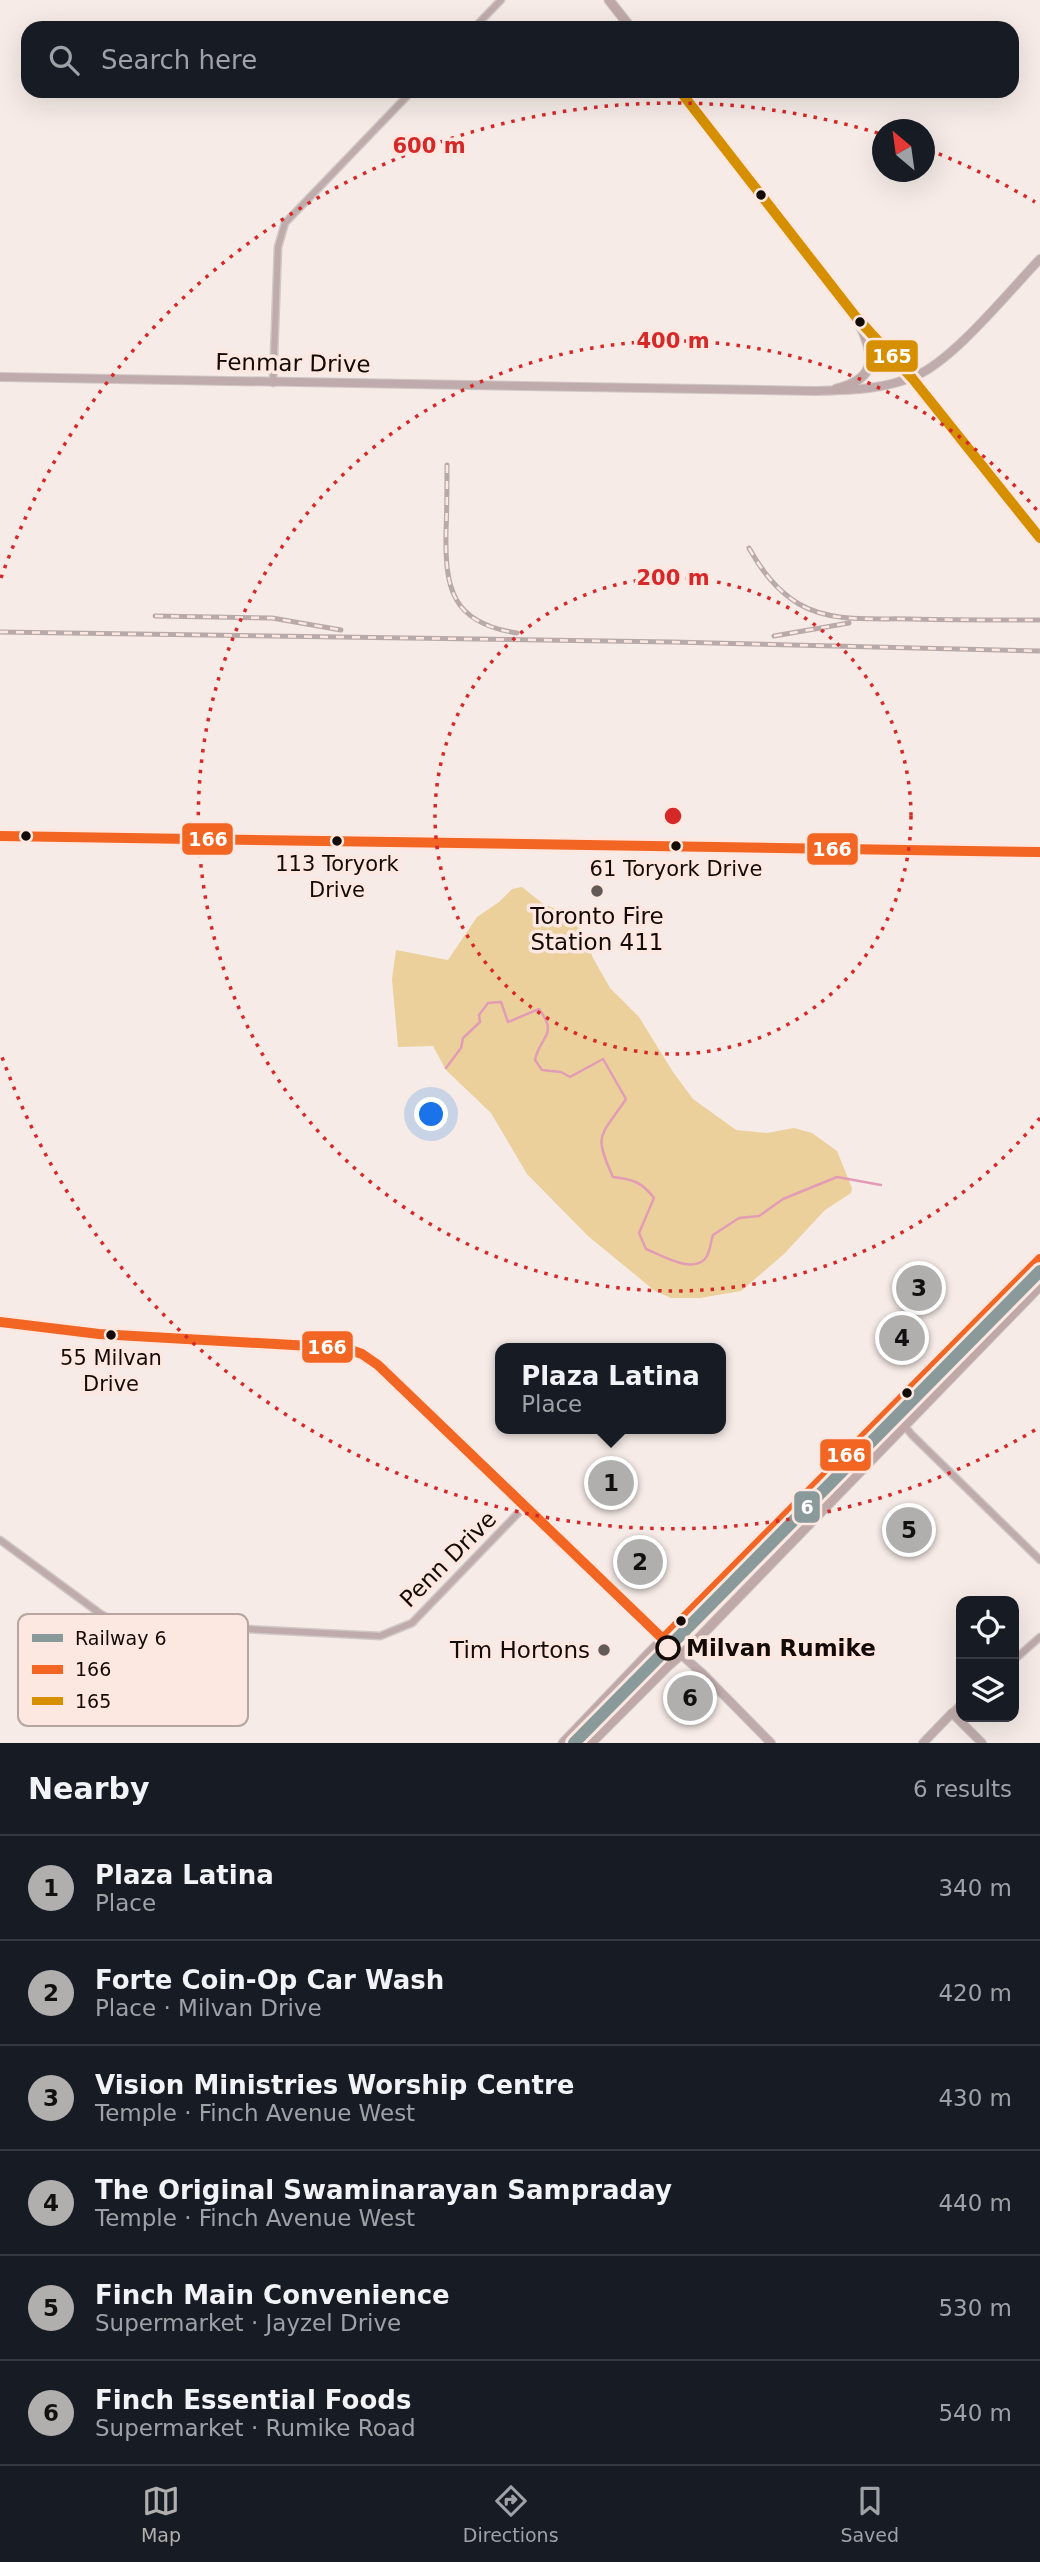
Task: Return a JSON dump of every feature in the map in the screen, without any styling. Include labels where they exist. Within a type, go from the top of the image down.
[{"type":"main road","points":[[609,0],[626,21]]},
{"type":"main road","points":[[685,98],[856,317],[912,378],[1040,538]]},
{"type":"main road","points":[[836,389],[859,381],[870,360],[870,345],[856,317]]},
{"type":"main road","points":[[563,1743],[1040,1259]]},
{"type":"main road","points":[[591,1743],[776,1559],[1040,1286]]},
{"type":"street","points":[[481,21],[501,0]]},
{"type":"street","points":[[273,383],[278,247],[283,228],[300,205],[405,98]]},
{"type":"street","name":"Fenmar Drive","points":[[0,377],[865,390],[924,373],[955,348],[1040,259]]},
{"type":"street","points":[[0,836],[1040,852]]},
{"type":"street","points":[[0,1322],[99,1334],[345,1348],[362,1354],[378,1365],[663,1639],[702,1673],[771,1743]]},
{"type":"street","points":[[891,1409],[903,1426],[1040,1560]]},
{"type":"street","name":"Penn Drive","points":[[248,1629],[380,1636],[412,1623],[524,1506]]},
{"type":"street","name":"Penn Drive","points":[[0,1540],[103,1614]]},
{"type":"street","points":[[1015,1659],[1040,1637]]},
{"type":"street","points":[[923,1743],[956,1708]]},
{"type":"street","points":[[951,1713],[982,1743]]},
{"type":"shaded area","points":[[522,887],[542,903],[562,912],[583,932],[593,958],[610,988],[639,1017],[693,1099],[736,1130],[767,1133],[794,1128],[812,1133],[837,1151],[852,1188],[851,1193],[825,1210],[784,1254],[741,1291],[700,1298],[671,1298],[655,1291],[588,1236],[527,1174],[491,1113],[446,1070],[433,1046],[398,1047],[392,979],[396,950],[448,960],[477,917],[512,889]]},
{"type":"waterway","points":[[446,1068],[461,1048],[463,1038],[480,1022],[479,1015],[488,1003],[501,1002],[508,1022],[539,1009],[545,1018],[548,1030],[535,1060],[542,1070],[561,1072],[570,1077],[603,1059],[626,1099],[602,1136],[601,1143],[607,1163],[613,1177],[636,1182],[654,1198],[639,1233],[646,1249],[678,1262],[702,1262],[708,1254],[713,1235],[739,1218],[759,1216],[783,1199],[837,1177],[881,1185]]},
{"type":"railway","points":[[447,465],[447,570],[456,600],[478,621],[517,633]]},
{"type":"railway","points":[[749,548],[764,572],[783,593],[799,604],[825,614],[867,619],[1040,620]]},
{"type":"railway","points":[[155,616],[272,618],[341,630]]},
{"type":"railway","points":[[774,636],[849,623]]},
{"type":"railway","points":[[0,632],[672,642],[1040,651]]},
{"type":"rail line","name":"6","points":[[574,1743],[1040,1271]]},
{"type":"transit line","name":"165","points":[[685,98],[856,317],[912,378],[1040,538]]},
{"type":"transit line","name":"166","points":[[0,836],[1040,852]]},
{"type":"transit line","name":"166","points":[[0,1322],[99,1334],[345,1348],[362,1354],[378,1365],[663,1639],[1040,1259]]},
{"type":"place","name":"113 Toryork Drive","points":[[337,841]]},
{"type":"place","name":"61 Toryork Drive","points":[[676,846]]},
{"type":"place","name":"Toronto Fire Station 411","points":[[597,891]]},
{"type":"place","name":"Vision Ministries Worship Centre","points":[[919,1288]]},
{"type":"place","name":"55 Milvan Drive","points":[[111,1335]]},
{"type":"place","name":"The Original Swaminarayan Sampraday","points":[[902,1338]]},
{"type":"place","name":"Plaza Latina","points":[[611,1483]]},
{"type":"place","name":"Finch Main Convenience","points":[[909,1530]]},
{"type":"place","name":"Forte Coin-Op Car Wash","points":[[640,1562]]},
{"type":"place","name":"Milvan Rumike","points":[[668,1648]]},
{"type":"place","name":"Tim Hortons","points":[[604,1650]]},
{"type":"place","name":"Finch Essential Foods","points":[[690,1698]]}]
